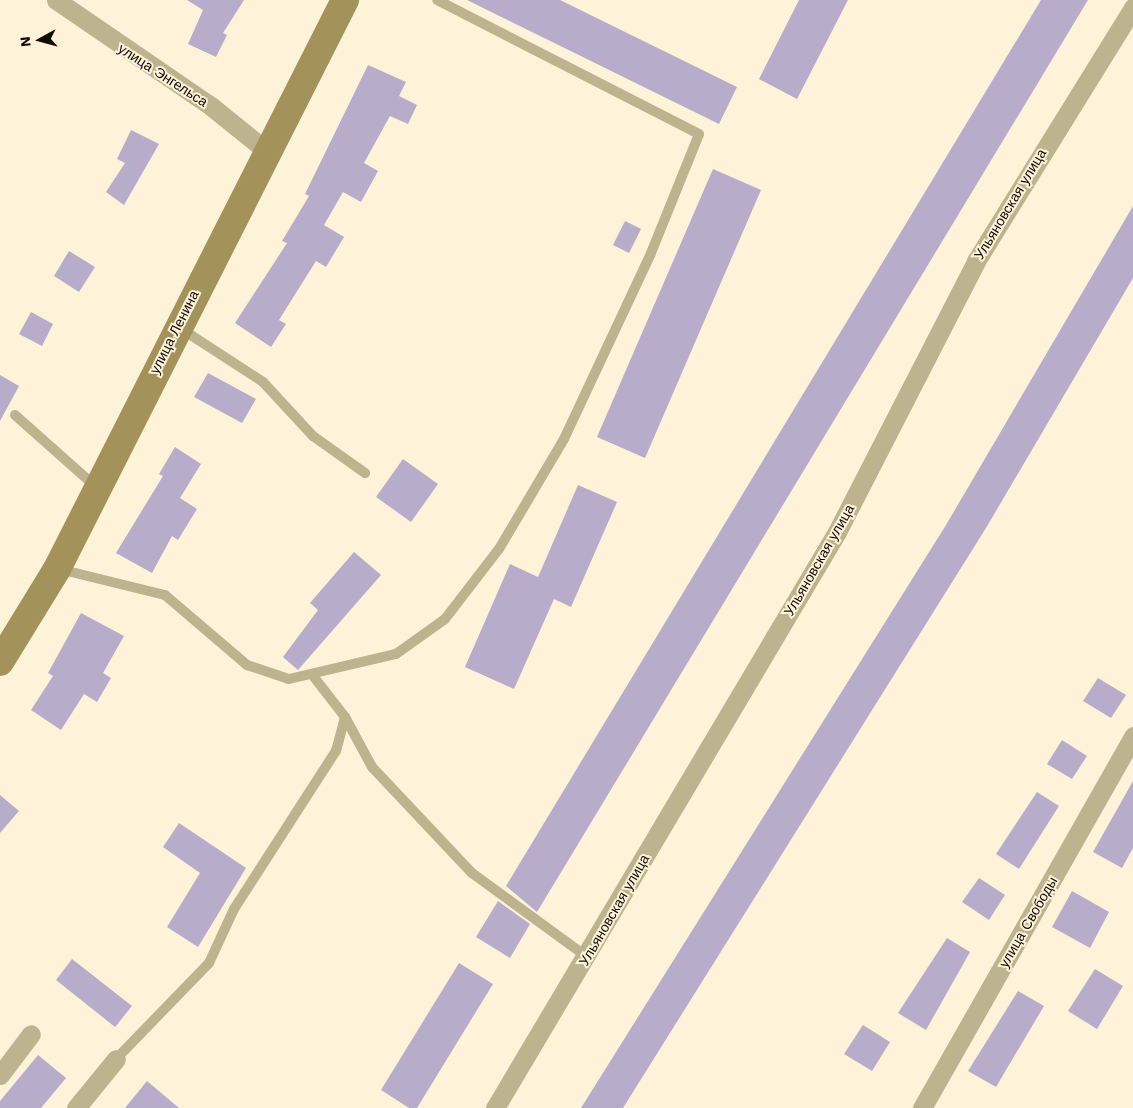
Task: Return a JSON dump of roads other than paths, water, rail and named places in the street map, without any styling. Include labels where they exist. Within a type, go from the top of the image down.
[{"type":"main road","name":"улица Ленина","points":[[0,662],[57,569],[177,326],[345,0]]},
{"type":"street","name":"улица Энгельса","points":[[64,3],[212,107],[268,152]]},
{"type":"street","name":"Ульяновская улица","points":[[495,1108],[587,957],[837,532],[976,261],[1133,8]]},
{"type":"street","name":"улица Свободы","points":[[922,1108],[1133,736]]},
{"type":"street","points":[[0,1075],[31,1034]]},
{"type":"street","points":[[76,1108],[116,1059]]},
{"type":"lane","points":[[57,569],[165,595],[247,665],[289,680],[314,677],[396,654],[445,619],[499,549],[564,439],[650,253],[699,134],[437,0]]},
{"type":"lane","points":[[177,326],[263,382],[313,436],[365,473]]},
{"type":"lane","points":[[15,415],[96,487]]},
{"type":"lane","points":[[314,677],[345,717],[372,767],[472,873],[587,957]]},
{"type":"lane","points":[[116,1059],[210,964],[234,909],[336,751],[345,717]]}]
